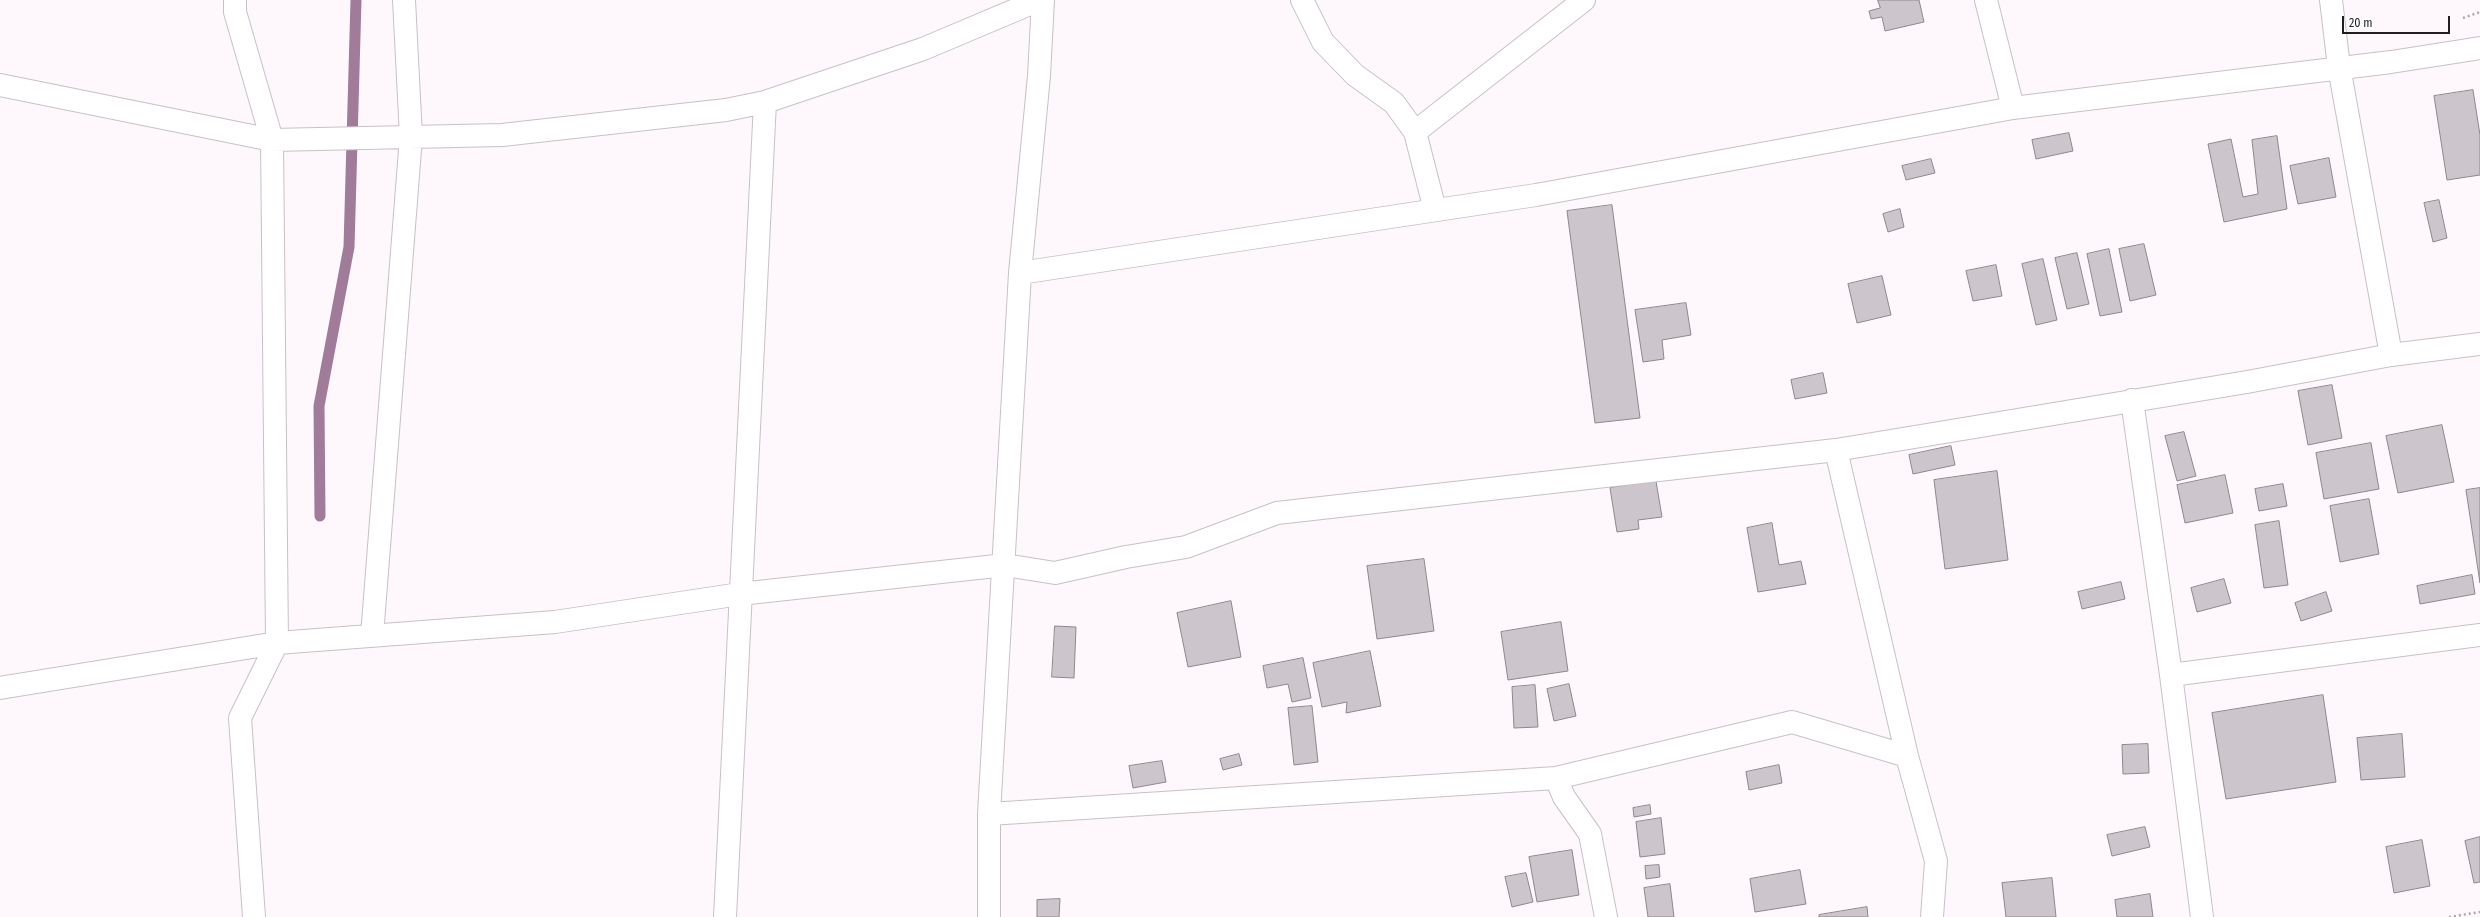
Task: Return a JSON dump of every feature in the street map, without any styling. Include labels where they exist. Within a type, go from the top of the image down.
[{"type":"street","points":[[235,0],[235,12],[272,140],[278,643],[240,718],[254,917]]},
{"type":"street","points":[[372,636],[411,137],[404,0]]},
{"type":"street","points":[[0,86],[272,140],[502,135],[726,110],[765,102],[923,49],[1039,0]]},
{"type":"street","points":[[989,917],[989,814],[1005,565],[1020,273],[1039,76],[1043,0]]},
{"type":"street","points":[[1302,0],[1323,42],[1355,75],[1394,103],[1415,132],[1436,210]]},
{"type":"street","points":[[1415,132],[1584,0]]},
{"type":"street","points":[[1986,0],[2013,108]]},
{"type":"street","points":[[2331,0],[2339,67],[2391,355]]},
{"type":"street","points":[[1020,273],[1536,195],[2013,108],[2480,48]]},
{"type":"street","points":[[725,917],[765,102]]},
{"type":"street","points":[[0,688],[278,643],[555,622],[740,594],[1005,565],[1055,573],[1126,557],[1186,547],[1277,513],[1836,450],[2247,382],[2391,355],[2480,344]]},
{"type":"street","points":[[2132,400],[2171,675],[2202,917]]},
{"type":"street","points":[[1836,450],[1907,756],[1936,861],[1932,917]]},
{"type":"street","points":[[2171,675],[2480,635]]},
{"type":"street","points":[[989,814],[1556,778],[1792,722],[1907,756]]},
{"type":"street","points":[[1556,778],[1564,797],[1590,834],[1606,917]]},
{"type":"path","points":[[2450,917],[2480,912]]},
{"type":"building","points":[[1878,0],[1919,0],[1924,22],[1885,31],[1882,17],[1871,19],[1869,11],[1880,8]]},
{"type":"building","points":[[2473,90],[2480,135],[2480,175],[2447,180],[2434,96]]},
{"type":"building","points":[[2069,133],[2073,151],[2036,159],[2032,140]]},
{"type":"building","points":[[2277,136],[2287,209],[2224,222],[2208,144],[2231,139],[2243,197],[2258,194],[2252,140]]},
{"type":"building","points":[[2329,158],[2336,197],[2298,204],[2290,166]]},
{"type":"building","points":[[1931,159],[1935,173],[1906,180],[1902,166]]},
{"type":"building","points":[[2439,200],[2447,238],[2433,242],[2424,203]]},
{"type":"building","points":[[1612,205],[1640,418],[1595,423],[1567,211]]},
{"type":"building","points":[[1900,209],[1904,227],[1888,232],[1883,214]]},
{"type":"building","points":[[2144,244],[2156,295],[2130,301],[2119,249]]},
{"type":"building","points":[[2109,249],[2122,312],[2100,316],[2087,254]]},
{"type":"building","points":[[2077,253],[2089,304],[2067,309],[2055,258]]},
{"type":"building","points":[[2043,259],[2057,320],[2036,325],[2022,264]]},
{"type":"building","points":[[1996,265],[2002,296],[1973,301],[1966,271]]},
{"type":"building","points":[[1882,276],[1891,315],[1857,323],[1848,284]]},
{"type":"building","points":[[1686,303],[1691,335],[1662,340],[1664,359],[1643,362],[1635,310]]},
{"type":"building","points":[[1823,373],[1827,393],[1795,399],[1791,380]]},
{"type":"building","points":[[2332,385],[2342,438],[2308,445],[2298,391]]},
{"type":"building","points":[[2442,425],[2454,482],[2398,493],[2386,436]]},
{"type":"building","points":[[2184,432],[2196,476],[2177,481],[2165,436]]},
{"type":"building","points":[[2371,443],[2379,489],[2324,499],[2316,453]]},
{"type":"building","points":[[1951,446],[1955,465],[1913,474],[1909,455]]},
{"type":"building","points":[[1997,471],[2008,560],[1945,569],[1934,480]]},
{"type":"building","points":[[2225,475],[2233,513],[2185,523],[2177,485]]},
{"type":"building","points":[[1656,481],[1662,517],[1638,520],[1639,529],[1617,532],[1610,488]]},
{"type":"building","points":[[2283,484],[2287,506],[2259,511],[2255,489]]},
{"type":"building","points":[[2480,488],[2480,583],[2466,490]]},
{"type":"building","points":[[2369,499],[2379,554],[2340,562],[2330,506]]},
{"type":"building","points":[[2279,521],[2288,585],[2264,588],[2255,525]]},
{"type":"building","points":[[1772,523],[1779,565],[1801,561],[1806,584],[1758,592],[1747,528]]},
{"type":"building","points":[[1424,559],[1434,631],[1377,639],[1367,566]]},
{"type":"building","points":[[2472,575],[2475,594],[2420,604],[2417,586]]},
{"type":"building","points":[[2224,579],[2231,603],[2197,612],[2191,588]]},
{"type":"building","points":[[2121,582],[2125,599],[2082,609],[2078,592]]},
{"type":"building","points":[[2326,592],[2332,611],[2301,621],[2295,603]]},
{"type":"building","points":[[1231,601],[1241,657],[1188,667],[1177,613]]},
{"type":"building","points":[[1561,622],[1568,671],[1508,680],[1501,632]]},
{"type":"building","points":[[1055,626],[1076,627],[1074,678],[1052,677]]},
{"type":"building","points":[[1370,651],[1381,706],[1346,713],[1347,702],[1322,707],[1313,663]]},
{"type":"building","points":[[1303,658],[1311,698],[1292,702],[1288,684],[1267,688],[1263,666]]},
{"type":"building","points":[[1569,684],[1576,716],[1554,721],[1547,689]]},
{"type":"building","points":[[1535,685],[1538,727],[1514,728],[1512,687]]},
{"type":"building","points":[[2323,695],[2336,782],[2226,799],[2212,713]]},
{"type":"building","points":[[1312,706],[1318,762],[1294,765],[1288,708]]},
{"type":"building","points":[[2402,734],[2405,777],[2361,780],[2357,738]]},
{"type":"building","points":[[2148,744],[2149,773],[2123,774],[2122,745]]},
{"type":"building","points":[[1239,754],[1242,765],[1223,770],[1220,759]]},
{"type":"building","points":[[1162,761],[1166,782],[1133,788],[1129,766]]},
{"type":"building","points":[[1779,765],[1782,783],[1749,790],[1746,772]]},
{"type":"building","points":[[1650,805],[1651,814],[1634,817],[1633,808]]},
{"type":"building","points":[[1661,818],[1665,854],[1640,857],[1636,822]]},
{"type":"building","points":[[2145,827],[2150,847],[2112,856],[2107,835]]},
{"type":"building","points":[[2480,837],[2480,882],[2474,883],[2465,841]]},
{"type":"building","points":[[2422,840],[2430,886],[2394,893],[2386,847]]},
{"type":"building","points":[[1572,850],[1579,895],[1537,902],[1529,857]]},
{"type":"building","points":[[1659,865],[1660,877],[1646,879],[1645,866]]},
{"type":"building","points":[[1800,870],[1806,904],[1755,912],[1750,879]]},
{"type":"building","points":[[1526,873],[1533,902],[1512,907],[1505,877]]},
{"type":"building","points":[[2052,878],[2056,917],[2006,917],[2002,883]]},
{"type":"building","points":[[1670,884],[1674,917],[1648,917],[1644,888]]},
{"type":"building","points":[[2150,894],[2153,917],[2117,917],[2115,900]]},
{"type":"building","points":[[1060,899],[1059,917],[1037,917],[1037,900]]},
{"type":"building","points":[[1867,907],[1868,917],[1819,917],[1819,915]]},
{"type":"waterway","points":[[320,516],[319,406],[349,247],[356,0]]}]
